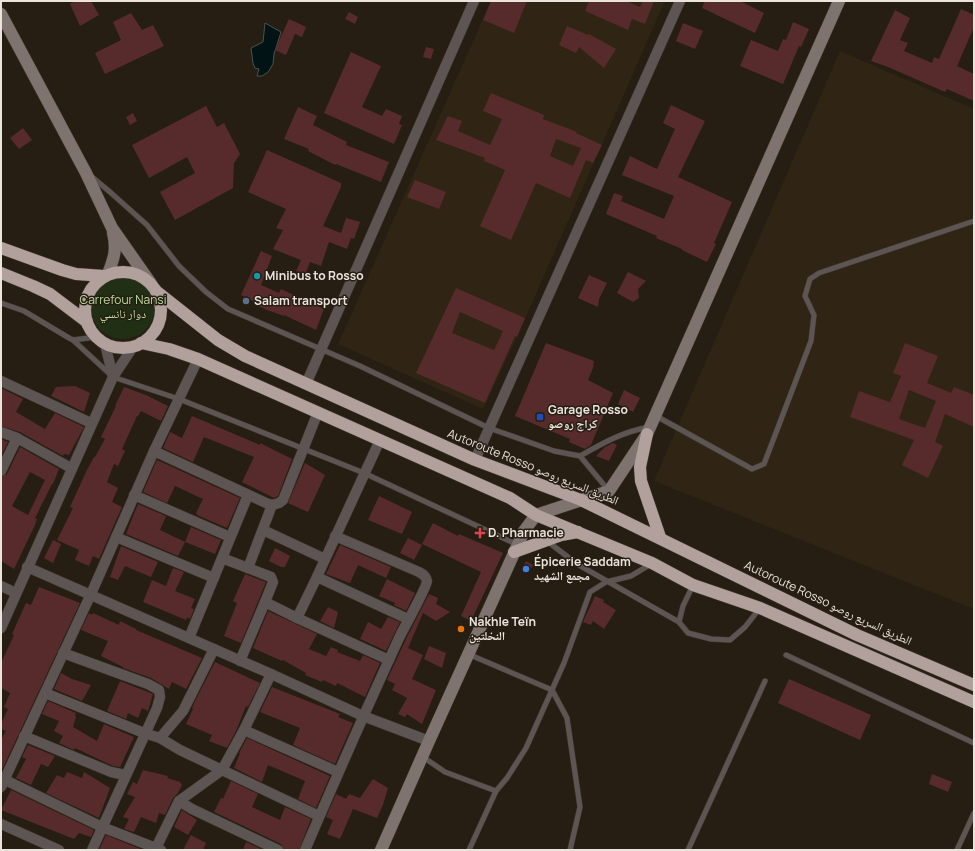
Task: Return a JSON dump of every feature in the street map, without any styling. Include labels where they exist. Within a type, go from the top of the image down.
[{"type":"highway","points":[[1,248],[76,274],[106,275],[118,272],[131,272],[143,277],[154,288],[161,304],[160,317],[152,335],[137,345]]},
{"type":"highway","points":[[1,273],[50,294],[87,322],[100,340],[118,348],[137,345],[169,349],[198,360],[510,498],[536,515],[652,563],[693,585],[760,608],[974,702]]},
{"type":"highway","points":[[87,322],[84,309],[87,296],[94,285],[106,275]]},
{"type":"highway","name":"Autoroute Rosso الطريق السريع روصو","points":[[154,288],[218,340],[245,356],[475,460],[581,500],[857,636],[974,685]]},
{"type":"highway","points":[[651,425],[640,467],[642,481],[660,538]]},
{"type":"highway","points":[[516,548],[561,535],[578,532]]},
{"type":"main road","points":[[381,850],[524,531],[536,515],[609,491],[651,425],[839,1]]},
{"type":"main road","points":[[1,14],[86,173],[112,228],[154,288]]},
{"type":"main road","points":[[106,275],[116,254],[116,244],[112,228]]},
{"type":"street","points":[[306,384],[474,1]]},
{"type":"street","points":[[475,460],[680,1]]},
{"type":"street","points":[[100,340],[113,377]]},
{"type":"street","points":[[1,628],[71,468],[113,377],[137,345]]},
{"type":"street","points":[[198,360],[154,451],[91,594],[2,782],[102,827],[157,849],[179,800],[222,770],[244,730],[271,674]]},
{"type":"street","points":[[1,381],[91,424]]},
{"type":"street","points":[[154,451],[248,495],[272,504],[279,503],[283,500],[318,412]]},
{"type":"street","points":[[1,432],[17,438],[71,468]]},
{"type":"street","points":[[1,471],[17,438]]},
{"type":"street","points":[[297,618],[380,440]]},
{"type":"street","points":[[134,495],[230,537]]},
{"type":"street","points":[[189,638],[248,495]]},
{"type":"street","points":[[248,568],[272,504]]},
{"type":"street","points":[[262,530],[325,559]]},
{"type":"street","points":[[305,850],[363,716],[408,619],[426,586],[427,579],[424,575],[335,536]]},
{"type":"street","points":[[116,537],[214,578]]},
{"type":"street","points":[[222,558],[271,577],[273,580],[240,661]]},
{"type":"street","points":[[27,567],[91,594],[363,716],[429,741]]},
{"type":"street","points":[[317,577],[408,619]]},
{"type":"street","points":[[1,586],[16,593]]},
{"type":"street","points":[[265,602],[389,660]]},
{"type":"street","points":[[160,738],[183,711],[214,649]]},
{"type":"street","points":[[63,653],[148,684],[159,690],[160,697],[157,708],[144,733],[92,850]]},
{"type":"street","points":[[44,694],[160,738],[180,750],[319,816]]},
{"type":"street","points":[[244,730],[338,772]]},
{"type":"street","points":[[24,736],[111,772],[125,775]]},
{"type":"street","points":[[179,800],[192,809],[278,850]]},
{"type":"street","points":[[1,824],[59,850]]},
{"type":"lane","points":[[86,173],[147,225],[179,266],[206,292],[228,309],[360,366],[489,428],[554,451],[580,456],[609,491]]},
{"type":"lane","points":[[580,456],[612,438],[635,429],[651,425],[752,469],[764,464],[811,341],[814,315],[805,296],[810,279],[819,273],[974,221]]},
{"type":"lane","points":[[1,303],[24,311],[73,340],[113,377],[179,399],[364,473],[516,548]]},
{"type":"lane","points":[[73,340],[100,340]]},
{"type":"lane","points":[[546,540],[577,564],[606,582],[679,622],[688,633],[711,639],[730,640],[745,627],[760,608]]},
{"type":"lane","points":[[469,850],[496,791],[507,778],[526,748],[564,663],[590,592],[606,582],[631,576],[652,563]]},
{"type":"lane","points":[[679,622],[683,606],[693,585]]},
{"type":"lane","points":[[468,654],[552,690],[567,718],[580,807],[570,850]]},
{"type":"lane","points":[[786,655],[974,743]]},
{"type":"lane","points":[[688,850],[765,681]]},
{"type":"lane","points":[[422,757],[445,772],[496,791]]},
{"type":"lane","points":[[957,850],[974,813]]},
{"type":"shaded area","points":[[491,1],[665,1],[517,337],[483,409],[338,344]]},
{"type":"shaded area","points":[[265,23],[281,32],[274,54],[273,64],[268,72],[262,76],[257,76],[259,69],[255,68],[253,63],[251,48],[263,42]]},
{"type":"shaded area","points":[[840,51],[974,109],[974,609],[654,481]]},
{"type":"green space","name":"Carrefour Nansi دوار نانسي","points":[[123,275],[135,277],[146,284],[153,295],[155,307],[153,319],[146,330],[135,337],[123,339],[111,337],[100,330],[93,319],[91,307],[93,295],[100,284],[111,277]]},
{"type":"building","points":[[75,1],[91,1],[99,15],[80,26],[70,4]]},
{"type":"building","points":[[491,1],[527,1],[514,33],[483,20]]},
{"type":"building","points":[[589,1],[626,1],[640,7],[643,1],[654,1],[645,24],[632,19],[628,30],[585,11]]},
{"type":"building","points":[[705,1],[740,1],[764,13],[755,33],[702,8]]},
{"type":"building","points":[[961,9],[974,15],[974,27],[957,66],[974,74],[974,101],[947,89],[945,92],[871,61],[895,10],[910,18],[900,40],[908,43],[904,51],[932,63],[934,57],[939,59]]},
{"type":"building","points":[[349,12],[358,17],[355,24],[345,19]]},
{"type":"building","points":[[131,13],[142,30],[153,25],[164,46],[105,74],[95,53],[121,40],[113,22]]},
{"type":"building","points":[[289,19],[306,27],[302,37],[295,34],[286,55],[275,50]]},
{"type":"building","points":[[793,22],[809,29],[801,47],[799,46],[783,84],[740,66],[751,40],[778,51],[783,39],[786,40]]},
{"type":"building","points":[[683,23],[703,31],[695,49],[676,41]]},
{"type":"building","points":[[567,26],[588,35],[589,34],[616,49],[604,68],[579,47],[576,53],[559,45]]},
{"type":"building","points":[[426,47],[434,49],[431,59],[423,57]]},
{"type":"building","points":[[351,52],[381,66],[362,107],[382,116],[386,109],[402,116],[399,124],[402,125],[394,144],[324,113]]},
{"type":"building","points":[[491,93],[544,115],[543,119],[577,132],[576,133],[602,145],[593,163],[586,160],[570,198],[536,183],[511,240],[480,226],[505,170],[484,161],[485,158],[436,140],[448,116],[462,121],[458,131],[490,145],[502,119],[483,111]],"holes":[[[556,139],[581,148],[573,166],[550,156]]]},
{"type":"building","points":[[671,105],[705,121],[678,177],[732,202],[714,243],[716,244],[707,262],[656,238],[657,236],[606,214],[614,193],[623,196],[621,201],[664,219],[674,196],[622,175],[630,156],[657,169],[675,129],[663,123]]},
{"type":"building","points":[[206,106],[217,127],[224,123],[240,154],[234,163],[233,188],[175,220],[160,192],[195,173],[187,157],[149,178],[132,145]]},
{"type":"building","points":[[298,107],[317,116],[313,125],[347,142],[346,145],[389,162],[381,182],[336,164],[335,165],[308,151],[309,149],[284,139]]},
{"type":"building","points":[[133,113],[137,121],[130,125],[126,117]]},
{"type":"building","points":[[23,128],[32,140],[19,149],[10,138]]},
{"type":"building","points":[[267,150],[341,183],[341,187],[323,226],[341,233],[346,218],[360,222],[354,239],[351,238],[347,249],[329,242],[321,266],[310,262],[305,275],[296,271],[301,260],[273,249],[283,230],[276,228],[286,209],[248,192]]},
{"type":"building","points":[[415,180],[446,192],[439,209],[407,197]]},
{"type":"building","points":[[261,251],[272,256],[261,285],[279,293],[281,289],[324,309],[316,330],[284,315],[254,304],[255,302],[241,295]]},
{"type":"building","points":[[628,272],[646,281],[638,289],[639,298],[633,302],[617,293]]},
{"type":"building","points":[[589,275],[607,283],[599,299],[598,307],[578,298]]},
{"type":"building","points":[[456,288],[525,318],[517,337],[515,336],[485,403],[416,373]],"holes":[[[460,312],[503,331],[494,350],[452,333]]]},
{"type":"building","points":[[546,343],[594,361],[588,380],[613,393],[591,445],[585,449],[569,442],[570,439],[515,416]]},
{"type":"building","points":[[905,343],[938,356],[927,383],[951,393],[954,387],[974,395],[974,427],[945,414],[935,442],[943,446],[928,478],[902,465],[914,440],[850,417],[859,391],[890,402],[901,376],[893,373]],"holes":[[[909,390],[936,401],[925,428],[899,419]]]},
{"type":"building","points":[[75,386],[90,393],[84,412],[51,396],[56,387]]},
{"type":"building","points":[[124,387],[146,395],[168,406],[161,421],[141,411],[137,416],[122,449],[125,451],[118,466],[114,464],[107,482],[118,488],[112,502],[122,507],[99,559],[93,556],[89,566],[75,560],[79,550],[57,540],[73,508],[70,507],[86,472],[105,439],[101,437]]},
{"type":"building","points":[[1,388],[23,399],[16,412],[45,429],[55,413],[84,427],[69,455],[64,454],[63,456],[20,432],[1,426]]},
{"type":"building","points":[[624,390],[640,398],[633,412],[618,404]]},
{"type":"building","points":[[192,416],[260,445],[260,443],[292,459],[278,496],[274,498],[242,482],[254,457],[204,437],[193,462],[163,448],[170,432],[182,438]]},
{"type":"building","points":[[1,439],[8,442],[1,456]]},
{"type":"building","points":[[613,443],[617,445],[609,461],[596,456],[605,447]]},
{"type":"building","points":[[20,447],[59,469],[53,484],[35,518],[37,519],[35,525],[14,569],[1,561],[1,477],[7,474]],"holes":[[[30,472],[45,480],[28,515],[12,506]]]},
{"type":"building","points":[[157,460],[240,498],[227,528],[197,515],[196,513],[203,499],[175,486],[167,503],[143,492]]},
{"type":"building","points":[[305,463],[325,475],[308,512],[288,503]]},
{"type":"building","points":[[379,496],[412,512],[402,534],[368,520]]},
{"type":"building","points":[[138,504],[166,516],[160,530],[185,542],[178,556],[126,534]]},
{"type":"building","points":[[433,523],[458,536],[459,534],[503,553],[471,621],[461,616],[481,572],[422,544]]},
{"type":"building","points":[[191,527],[221,540],[215,554],[185,542]]},
{"type":"building","points":[[408,538],[422,545],[414,560],[400,553]]},
{"type":"building","points":[[53,540],[61,544],[53,563],[44,558]]},
{"type":"building","points":[[340,545],[391,567],[386,578],[358,565],[350,583],[326,574]]},
{"type":"building","points":[[121,546],[158,562],[151,577],[125,566],[118,580],[110,577]]},
{"type":"building","points":[[275,548],[290,556],[285,567],[281,567],[269,561]]},
{"type":"building","points":[[526,561],[533,565],[528,573],[521,570]]},
{"type":"building","points":[[173,568],[184,572],[175,591],[195,599],[191,608],[194,609],[190,619],[187,617],[186,620],[143,602],[152,580],[166,586]]},
{"type":"building","points":[[245,574],[266,582],[241,643],[224,636],[237,603],[233,601]]},
{"type":"building","points":[[387,579],[415,593],[406,611],[394,605],[395,603],[379,596]]},
{"type":"building","points":[[39,587],[80,603],[1,772],[1,740],[6,731],[1,729],[1,724],[8,709],[4,707],[10,693],[1,688],[1,663],[14,635],[12,634],[26,603],[31,605]]},
{"type":"building","points":[[429,594],[438,598],[436,604],[450,612],[436,621],[423,613],[408,648],[423,655],[412,679],[436,690],[422,724],[407,714],[405,717],[398,714],[407,698],[392,690],[395,684],[387,680]]},
{"type":"building","points":[[595,596],[604,600],[603,602],[616,610],[604,629],[593,621],[591,625],[583,622]]},
{"type":"building","points":[[328,607],[338,612],[334,628],[320,621]]},
{"type":"building","points":[[268,611],[317,634],[309,649],[326,656],[331,647],[338,650],[337,652],[360,661],[363,655],[380,663],[365,697],[337,683],[336,686],[323,680],[322,682],[305,675],[306,673],[283,660],[282,661],[253,648]]},
{"type":"building","points":[[89,613],[92,615],[93,613],[119,625],[120,621],[136,630],[202,658],[186,689],[172,682],[169,689],[151,678],[123,668],[101,656],[108,641],[81,630]]},
{"type":"building","points":[[388,617],[400,622],[386,651],[360,639],[368,622],[381,629]]},
{"type":"building","points":[[429,646],[446,653],[442,668],[424,659]]},
{"type":"building","points":[[215,662],[260,683],[248,707],[246,706],[227,748],[209,741],[212,735],[186,724],[195,701]]},
{"type":"building","points":[[61,673],[72,679],[91,685],[82,701],[54,689]]},
{"type":"building","points":[[789,679],[871,715],[860,740],[778,703]]},
{"type":"building","points":[[120,681],[153,694],[148,711],[142,708],[138,718],[128,713],[126,719],[107,711]]},
{"type":"building","points":[[272,687],[340,714],[338,717],[353,723],[335,764],[293,745],[300,728],[260,712]]},
{"type":"building","points":[[48,701],[76,713],[73,727],[97,741],[104,724],[134,737],[120,767],[113,766],[75,748],[74,750],[59,743],[63,736],[54,731],[59,721],[42,714]]},
{"type":"building","points":[[247,738],[330,776],[316,808],[298,799],[305,781],[268,765],[262,782],[234,768],[239,753]]},
{"type":"building","points":[[28,745],[55,756],[48,767],[41,764],[31,785],[16,778],[26,759],[22,757]]},
{"type":"building","points":[[143,770],[168,776],[167,778],[180,782],[182,785],[178,793],[173,798],[165,815],[159,813],[156,823],[141,817],[134,832],[124,829],[129,819],[123,817],[135,797],[127,794],[133,782],[137,784]]},
{"type":"building","points":[[67,772],[82,778],[84,772],[110,788],[99,818],[46,793],[57,775],[64,778]]},
{"type":"building","points":[[932,774],[952,782],[948,792],[929,784]]},
{"type":"building","points":[[373,779],[388,788],[377,818],[353,809],[340,839],[327,834],[333,820],[326,817],[336,794],[346,799],[349,794],[360,798]]},
{"type":"building","points":[[231,781],[258,794],[252,807],[280,820],[285,807],[311,819],[299,850],[284,850],[281,844],[214,812],[221,798],[223,799]]},
{"type":"building","points":[[11,790],[94,830],[91,837],[79,833],[74,839],[1,810]]},
{"type":"building","points":[[182,810],[197,820],[188,835],[174,827]]},
{"type":"building","points":[[106,835],[143,850],[99,850]]},
{"type":"building","points":[[191,835],[206,843],[203,850],[183,850]]},
{"type":"building","points":[[246,842],[263,850],[243,850]]},
{"type":"place","name":"Minibus to Rosso","points":[[257,276]]},
{"type":"place","name":"Salam transport","points":[[246,301]]},
{"type":"place","name":"Garage Rosso كراج روصو","points":[[540,417]]},
{"type":"place","name":"D. Pharmacie","points":[[480,533]]},
{"type":"place","name":"Épicerie Saddam مجمع الشهيد","points":[[526,569]]},
{"type":"place","name":"Nakhle Teïn النخلتين","points":[[461,629]]}]
